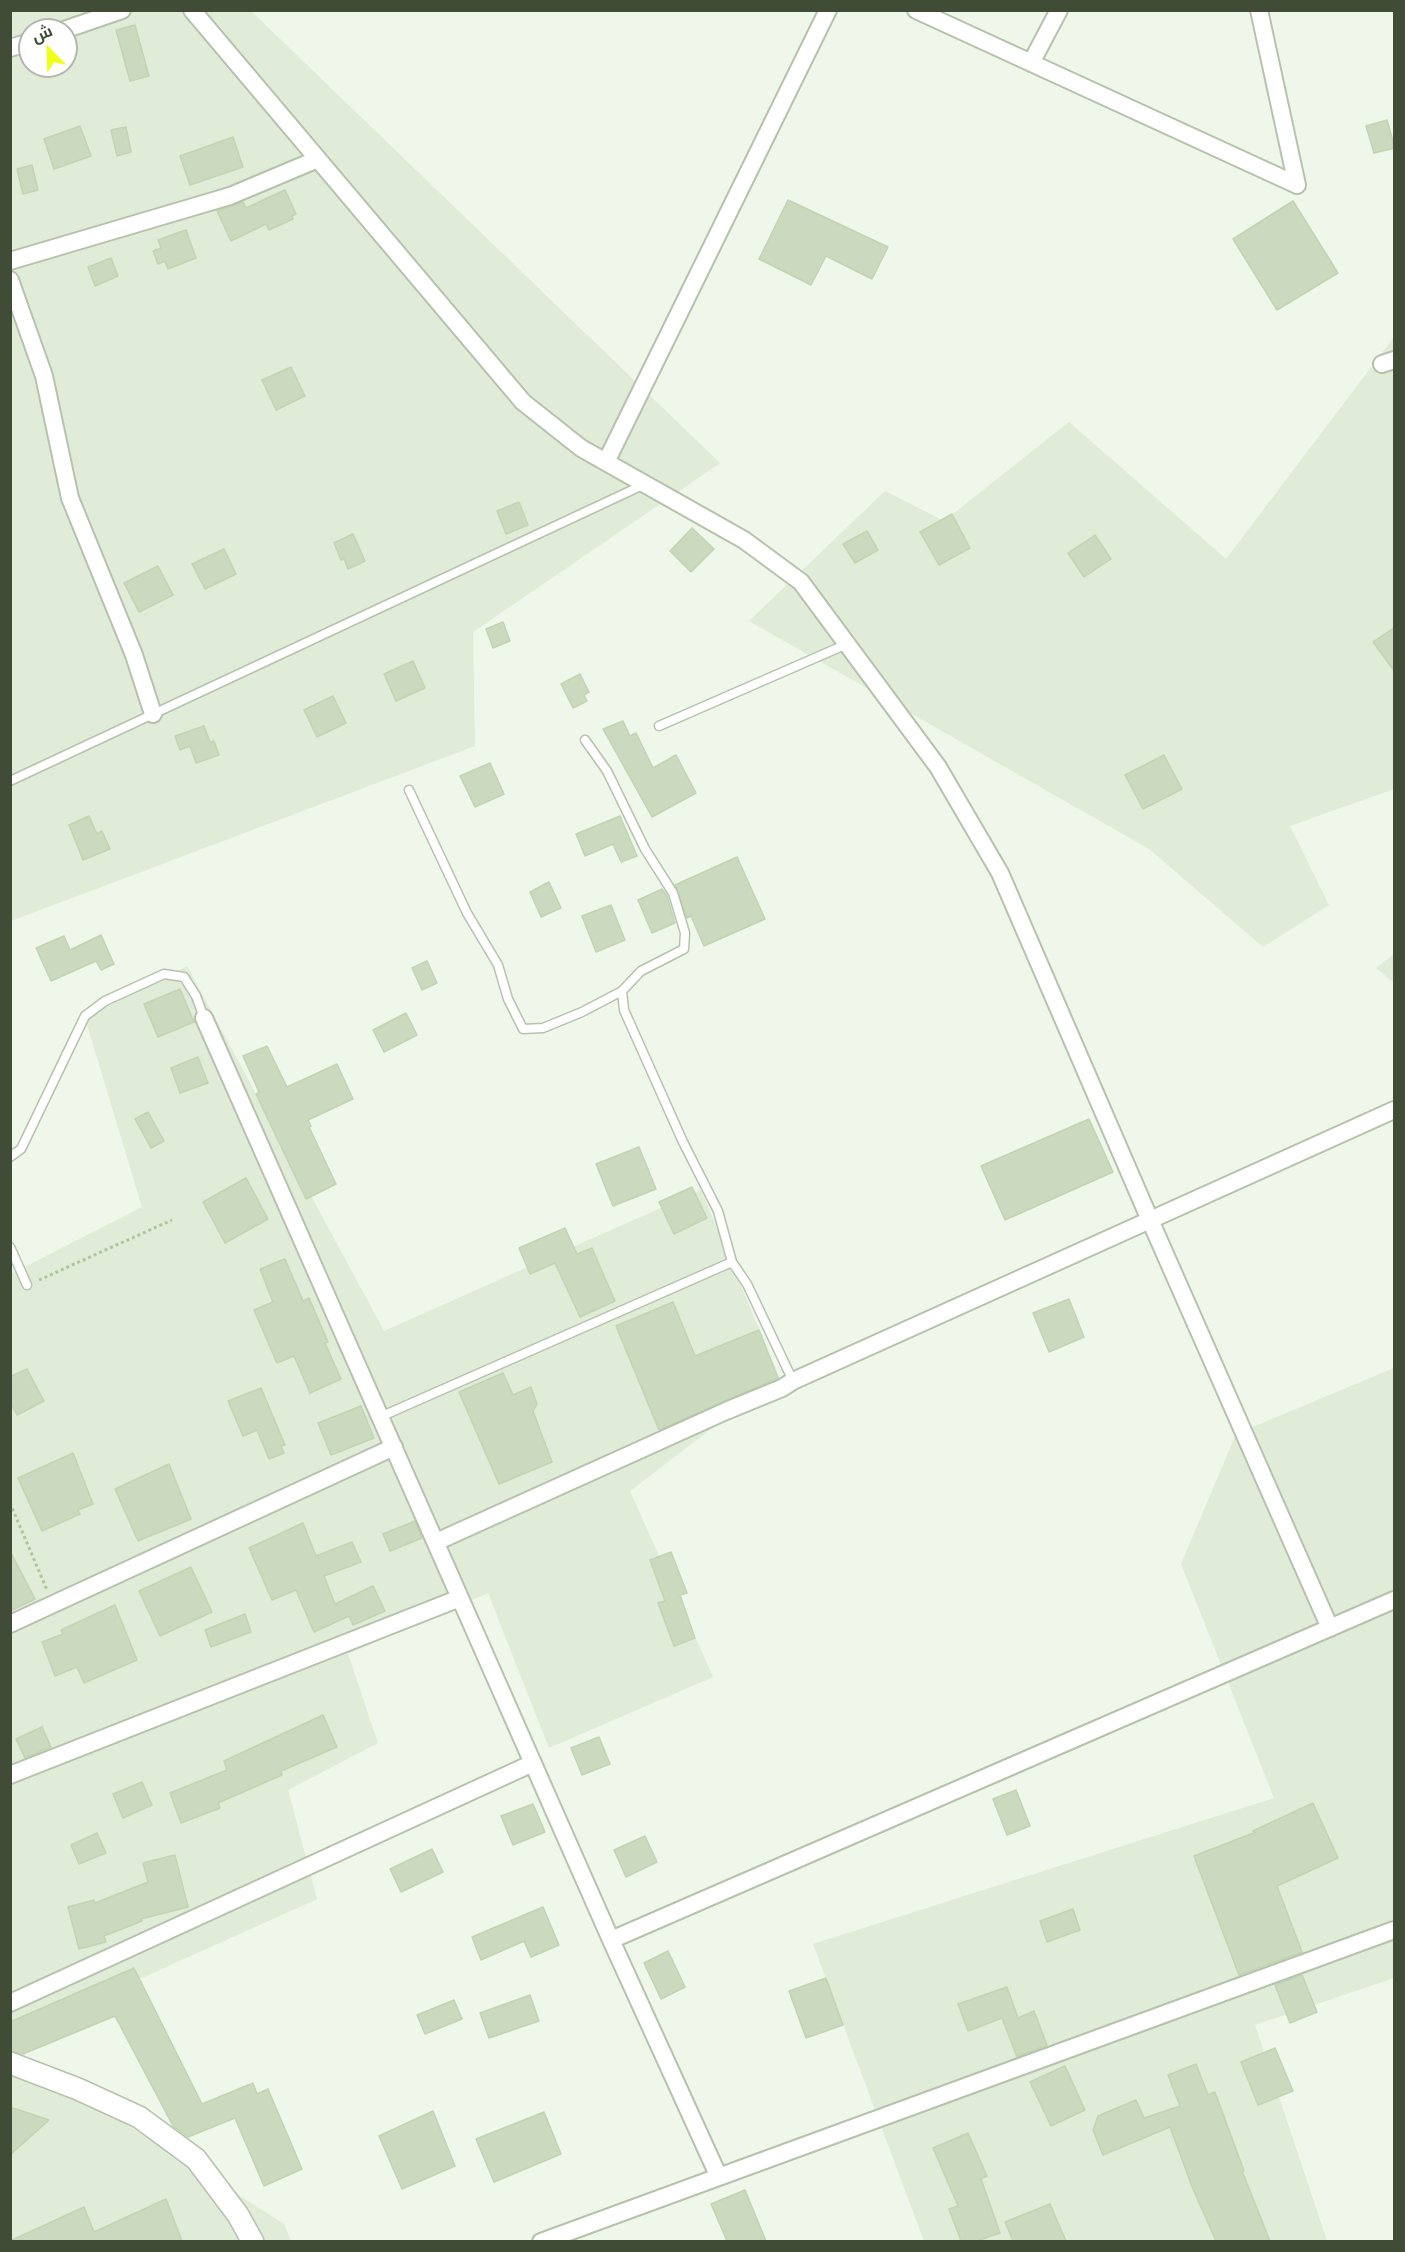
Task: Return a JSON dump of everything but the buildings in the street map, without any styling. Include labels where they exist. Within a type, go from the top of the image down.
[{"type":"street","points":[[78,25],[122,10]]},
{"type":"street","points":[[192,10],[524,402],[580,448],[744,540],[801,582],[938,767],[1000,873],[1330,1628]]},
{"type":"street","points":[[606,462],[828,10]]},
{"type":"street","points":[[916,10],[1297,185],[1259,10]]},
{"type":"street","points":[[1031,63],[1059,10]]},
{"type":"street","points":[[10,261],[230,196],[318,159]]},
{"type":"street","points":[[10,280],[44,376],[70,498],[134,655],[153,714]]},
{"type":"street","points":[[204,1018],[718,2175]]},
{"type":"street","points":[[436,1542],[1395,1110]]},
{"type":"street","points":[[10,1624],[394,1447]]},
{"type":"street","points":[[10,1775],[460,1598]]},
{"type":"street","points":[[612,1940],[1395,1600]]},
{"type":"street","points":[[10,2003],[533,1763]]},
{"type":"street","points":[[541,2241],[1395,1930]]},
{"type":"street","points":[[10,2062],[78,2089],[139,2117],[196,2159],[238,2215],[253,2241]]},
{"type":"lane","points":[[10,781],[645,484]]},
{"type":"lane","points":[[659,726],[847,644]]},
{"type":"lane","points":[[409,790],[467,913],[498,965],[508,999],[523,1029],[543,1028],[582,1012],[622,991],[641,971],[684,949],[685,933],[673,893],[645,849],[607,771],[585,740]]},
{"type":"lane","points":[[10,1157],[21,1149],[85,1016],[105,1001],[164,974],[184,977],[196,996],[204,1018]]},
{"type":"lane","points":[[622,991],[624,1010],[683,1142],[718,1211],[732,1262],[747,1284],[793,1381]]},
{"type":"lane","points":[[10,1247],[27,1285]]},
{"type":"lane","points":[[380,1417],[732,1262]]},
{"type":"path","points":[[27,1285],[172,1220]]},
{"type":"path","points":[[10,1503],[53,1604]]},
{"type":"shaded area","points":[[11,11],[251,11],[720,463],[473,632],[475,746],[11,921]]},
{"type":"shaded area","points":[[1394,337],[1394,789],[1290,826],[1329,905],[1263,947],[1149,849],[749,621],[885,491],[944,521],[1069,422],[1226,559]]},
{"type":"shaded area","points":[[1394,954],[1394,983],[1376,968]]},
{"type":"shaded area","points":[[187,966],[384,1331],[701,1190],[779,1377],[630,1491],[713,1677],[549,1748],[488,1593],[348,1654],[378,1743],[288,1790],[317,1899],[11,2037],[11,1274],[142,1207],[85,1018]]},
{"type":"shaded area","points":[[1394,1368],[1394,1978],[1255,2025],[1327,2241],[924,2241],[813,1944],[1274,1798],[1181,1564],[1236,1434]]},
{"type":"shaded area","points":[[10,2050],[284,2224],[291,2241],[11,2241]]}]
